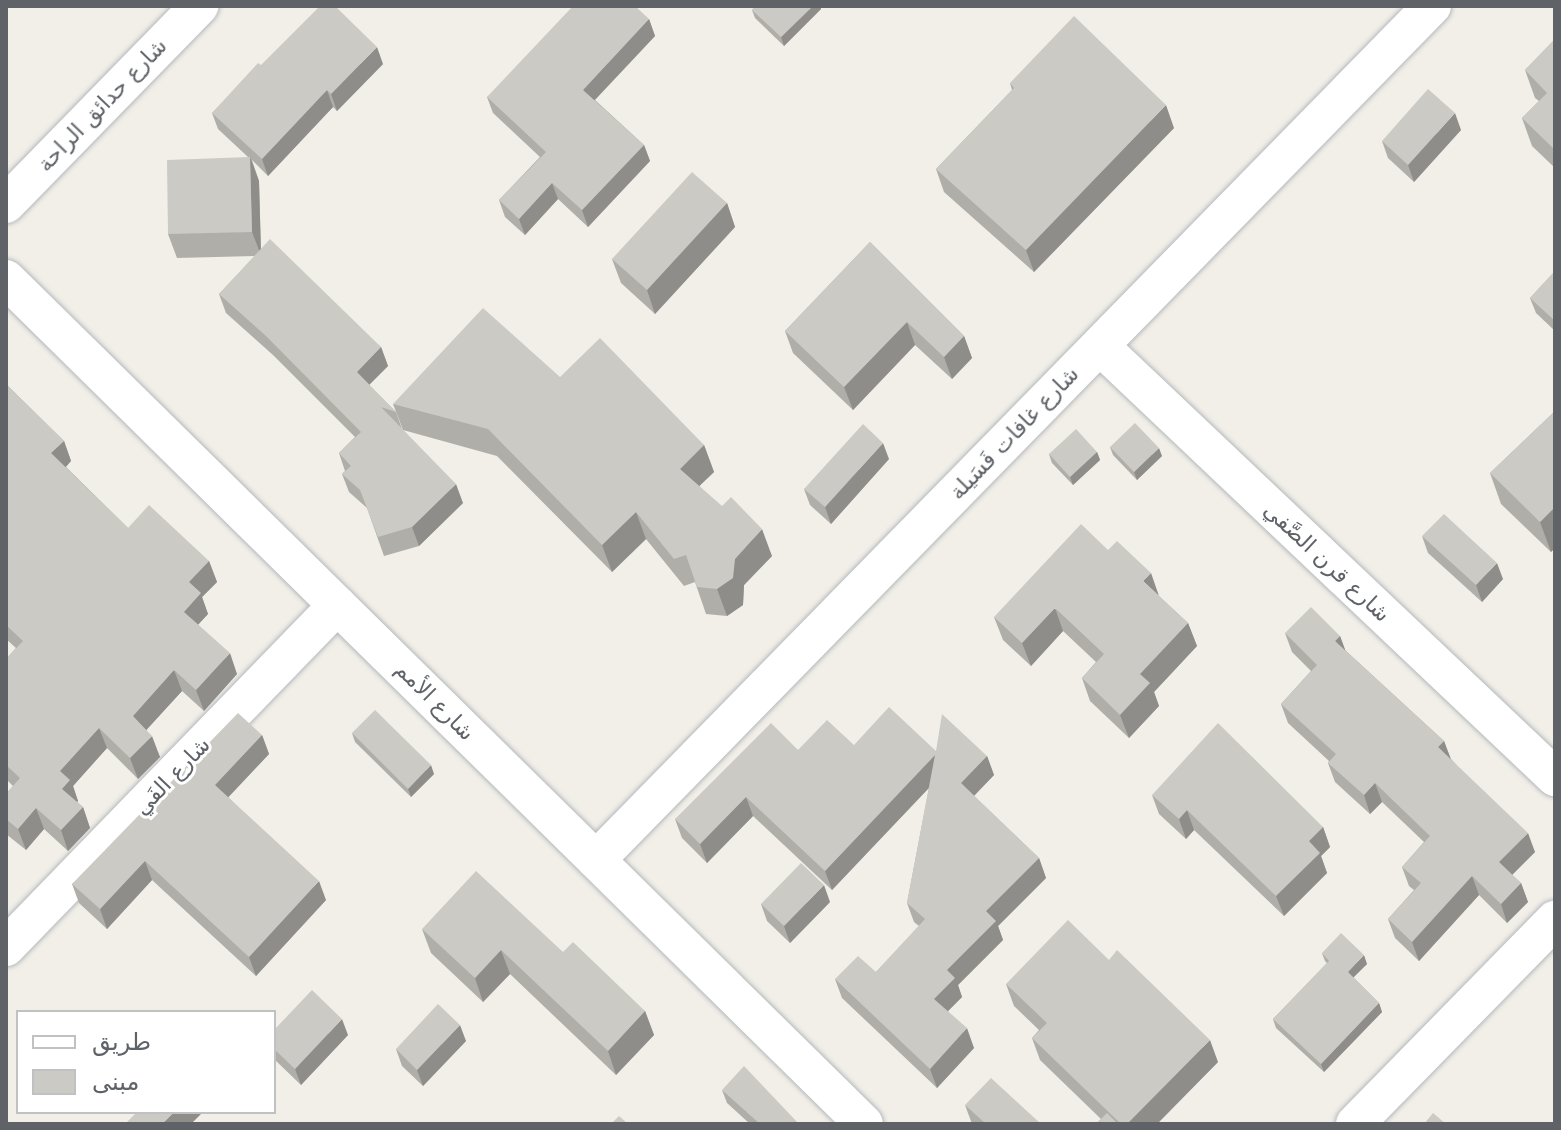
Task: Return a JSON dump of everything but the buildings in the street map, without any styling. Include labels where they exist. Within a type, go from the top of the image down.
[{"type":"street","name":"شارع حدائق الراحة","points":[[6,204],[199,6]]},
{"type":"street","name":"شارع غافات فَسَيلة","points":[[596,860],[1432,6]]},
{"type":"street","name":"شارع الأمم","points":[[6,279],[864,1124]]},
{"type":"street","name":"شارع قرن الصَّفي","points":[[1100,346],[1555,777]]},
{"type":"street","name":"شارع الفَي","points":[[6,947],[337,605]]},
{"type":"street","points":[[1355,1124],[1555,920]]}]
